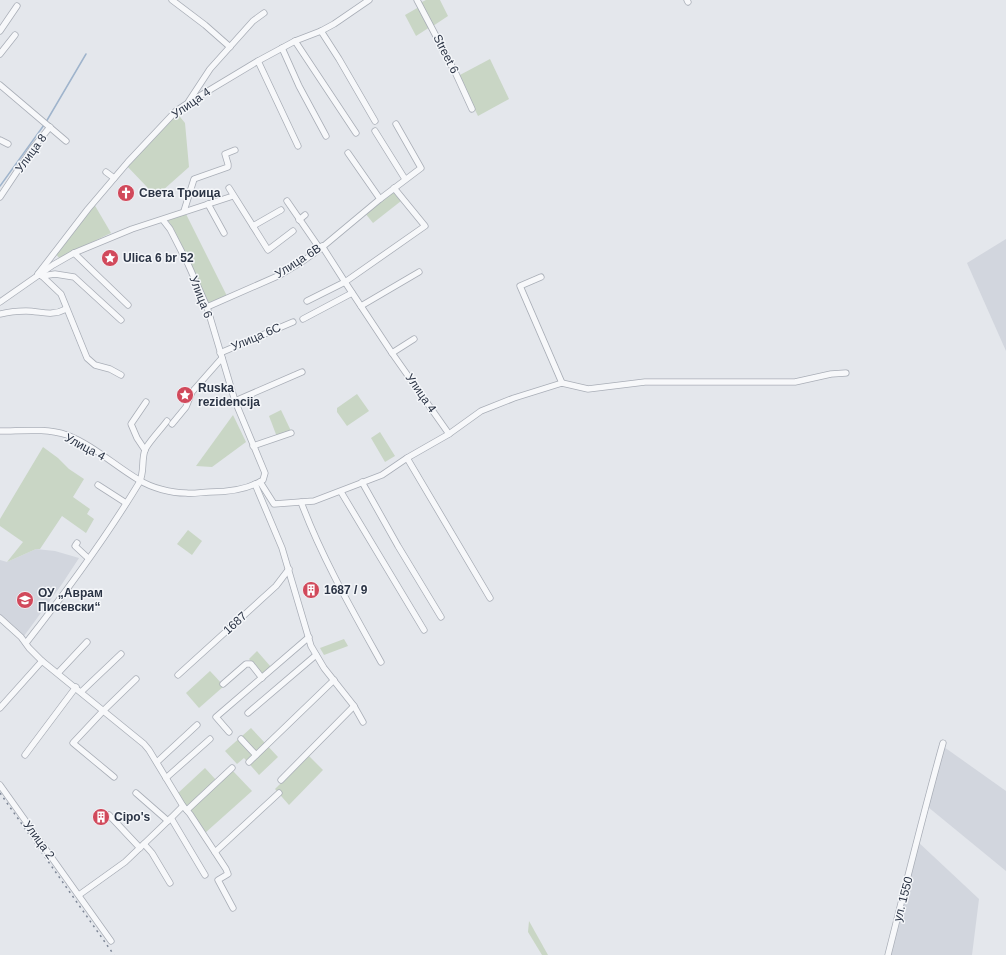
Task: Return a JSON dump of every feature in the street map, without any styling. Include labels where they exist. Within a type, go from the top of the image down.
[{"type":"street","points":[[172,0],[204,24],[230,47]]},
{"type":"street","name":"Улица 4","points":[[40,275],[88,209],[161,126],[176,112],[188,103],[258,61],[295,41],[321,31],[368,0]]},
{"type":"street","name":"Street 6","points":[[417,0],[453,66],[472,109]]},
{"type":"street","points":[[0,31],[17,6]]},
{"type":"street","points":[[188,103],[210,69],[253,21],[264,13]]},
{"type":"street","points":[[321,31],[375,121]]},
{"type":"street","points":[[0,54],[15,35]]},
{"type":"street","points":[[295,41],[356,133]]},
{"type":"street","points":[[282,48],[299,86],[326,136]]},
{"type":"street","points":[[258,61],[298,146]]},
{"type":"street","points":[[0,85],[50,127]]},
{"type":"street","name":"Улица 6B","points":[[207,307],[280,275],[321,248],[380,199],[421,168],[396,124]]},
{"type":"street","name":"Улица 8","points":[[0,197],[32,149],[50,127],[66,141]]},
{"type":"street","points":[[376,131],[405,180]]},
{"type":"street","points":[[0,140],[8,144]]},
{"type":"street","points":[[184,211],[194,180],[228,167],[225,154],[235,150]]},
{"type":"street","points":[[348,153],[380,199]]},
{"type":"street","points":[[106,172],[114,178]]},
{"type":"street","points":[[229,188],[268,250],[293,231]]},
{"type":"street","points":[[307,302],[345,282],[426,226],[394,188]]},
{"type":"street","points":[[0,302],[74,253],[132,229],[233,196]]},
{"type":"street","name":"Улица 4","points":[[287,201],[299,220],[345,282],[392,353],[449,434]]},
{"type":"street","points":[[208,204],[224,233]]},
{"type":"street","points":[[253,226],[281,210]]},
{"type":"street","points":[[299,220],[305,215]]},
{"type":"street","name":"Улица 6","points":[[163,220],[170,229],[188,264],[207,307],[235,401],[265,473],[263,480],[258,483]]},
{"type":"street","points":[[74,253],[128,305]]},
{"type":"street","points":[[361,306],[419,272]]},
{"type":"street","points":[[40,275],[55,274],[74,277],[121,320]]},
{"type":"street","points":[[40,275],[60,294],[84,354],[87,358],[95,365],[110,369],[121,375]]},
{"type":"street","points":[[541,277],[520,286],[562,383]]},
{"type":"street","points":[[303,319],[352,293]]},
{"type":"street","points":[[0,314],[26,311],[51,314],[58,313],[66,309]]},
{"type":"street","name":"Улица 6C","points":[[221,355],[293,322]]},
{"type":"street","points":[[392,353],[414,339]]},
{"type":"street","points":[[145,450],[169,423],[186,407],[192,392],[221,355]]},
{"type":"street","points":[[235,401],[302,372]]},
{"type":"street","points":[[258,483],[274,504],[314,502],[382,475],[407,458],[449,434],[481,412],[514,398],[562,383],[588,389],[645,382],[795,382],[831,374],[846,373]]},
{"type":"street","points":[[26,643],[54,607],[140,481],[144,468],[145,450],[137,438],[131,424],[146,402]]},
{"type":"street","name":"Улица 4","points":[[0,431],[38,430],[66,435],[78,440],[140,481],[161,489],[186,494],[236,491],[258,483]]},
{"type":"street","points":[[253,446],[292,432]]},
{"type":"street","points":[[407,458],[490,598]]},
{"type":"street","points":[[362,482],[398,546],[441,617]]},
{"type":"street","points":[[258,483],[282,548],[295,588],[296,598],[316,656],[354,706],[363,722]]},
{"type":"street","points":[[98,485],[126,503]]},
{"type":"street","points":[[341,492],[424,630]]},
{"type":"street","points":[[301,502],[312,532],[327,563],[381,662]]},
{"type":"street","points":[[76,543],[75,546],[88,558]]},
{"type":"street","name":"1687","points":[[178,675],[276,586],[289,569]]},
{"type":"street","points":[[0,618],[42,661],[76,687],[144,744],[228,874],[218,880],[233,908]]},
{"type":"street","points":[[229,732],[216,717],[309,638]]},
{"type":"street","points":[[58,673],[87,642]]},
{"type":"street","points":[[81,692],[121,654]]},
{"type":"street","points":[[248,713],[316,656]]},
{"type":"street","points":[[0,708],[42,661]]},
{"type":"street","points":[[223,684],[246,664],[251,664],[262,678]]},
{"type":"street","points":[[114,777],[73,743],[136,679]]},
{"type":"street","points":[[248,762],[334,680]]},
{"type":"street","points":[[25,755],[76,687]]},
{"type":"street","points":[[282,780],[354,706]]},
{"type":"street","points":[[157,762],[197,725]]},
{"type":"street","points":[[166,778],[210,739]]},
{"type":"street","points":[[241,739],[256,755]]},
{"type":"street","name":"ул. 1550","points":[[888,955],[943,743]]},
{"type":"street","points":[[79,895],[114,870],[170,820],[232,768]]},
{"type":"street","name":"Улица 2","points":[[0,785],[111,941]]},
{"type":"street","points":[[136,793],[170,820],[205,875]]},
{"type":"street","points":[[215,852],[279,793]]},
{"type":"street","points":[[109,815],[142,846],[170,884]]},
{"type":"shaded area","points":[[1006,239],[1006,351],[967,263]]},
{"type":"shaded area","name":"ОУ „Аврам Писевски“","points":[[36,549],[55,551],[79,558],[24,636],[0,616],[0,560],[7,562]]},
{"type":"shaded area","points":[[944,747],[1006,791],[1006,871],[928,807]]},
{"type":"shaded area","points":[[917,841],[979,899],[972,955],[886,955]]},
{"type":"green space","points":[[426,0],[440,0],[448,16],[433,26],[420,3]]},
{"type":"green space","points":[[419,7],[430,27],[416,36],[405,15]]},
{"type":"green space","points":[[490,59],[509,99],[478,116],[458,76]]},
{"type":"green space","points":[[176,112],[185,123],[189,167],[153,199],[147,187],[126,165]]},
{"type":"green space","points":[[393,191],[401,201],[373,223],[365,213]]},
{"type":"green space","points":[[94,204],[111,233],[59,258],[56,254]]},
{"type":"green space","points":[[185,212],[227,296],[211,303],[207,301],[168,220]]},
{"type":"green space","points":[[357,394],[369,411],[347,426],[337,412],[337,408]]},
{"type":"green space","points":[[281,410],[291,431],[277,437],[269,416]]},
{"type":"green space","points":[[233,415],[246,442],[212,467],[196,466]]},
{"type":"green space","points":[[380,432],[395,456],[385,462],[371,438]]},
{"type":"green space","points":[[43,447],[58,458],[69,469],[84,479],[73,497],[90,509],[87,514],[94,519],[86,533],[62,516],[40,549],[36,549],[7,562],[23,542],[0,526],[0,519]]},
{"type":"green space","points":[[188,530],[202,541],[192,555],[177,544]]},
{"type":"green space","points":[[344,639],[348,646],[324,655],[320,648]]},
{"type":"green space","points":[[257,651],[271,667],[262,674],[249,659]]},
{"type":"green space","points":[[210,671],[224,686],[199,708],[186,693]]},
{"type":"green space","points":[[251,728],[278,757],[259,775],[244,758],[237,764],[225,751]]},
{"type":"green space","points":[[309,756],[323,770],[289,805],[275,789]]},
{"type":"green space","points":[[205,768],[216,780],[188,807],[185,806],[177,794]]},
{"type":"green space","points":[[232,770],[252,791],[205,833],[189,809]]},
{"type":"green space","points":[[529,921],[548,955],[542,955],[528,932]]},
{"type":"waterway","points":[[46,122],[86,54]]},
{"type":"waterway","points":[[0,186],[44,125]]},
{"type":"railway","points":[[0,793],[114,955]]},
{"type":"place","name":"Света Троица","points":[[126,193]]},
{"type":"place","name":"Ulica 6 br 52","points":[[110,258]]},
{"type":"place","name":"Ruska rezidencija","points":[[185,395]]},
{"type":"place","name":"1687 / 9","points":[[311,590]]},
{"type":"place","name":"ОУ „Аврам Писевски“","points":[[25,600]]},
{"type":"place","name":"Cipo's","points":[[101,817]]}]
